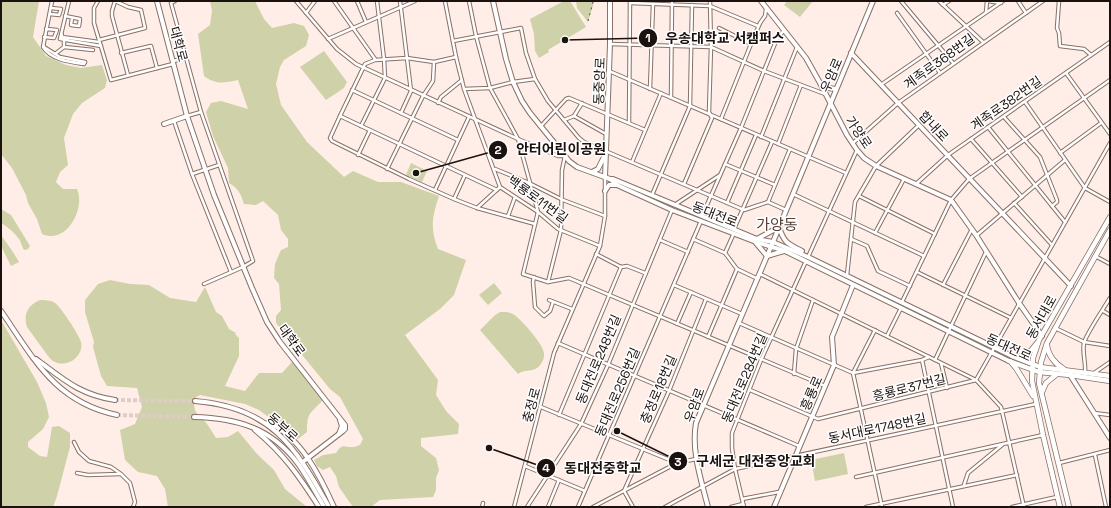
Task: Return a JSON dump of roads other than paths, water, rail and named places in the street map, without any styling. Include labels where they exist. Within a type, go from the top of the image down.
[{"type":"main road","name":"대학로","points":[[157,1],[187,116],[243,267],[267,322],[280,342],[338,416],[342,426],[338,434],[306,460]]},
{"type":"main road","name":"동대전로","points":[[493,1],[506,59],[513,82],[522,101],[540,126],[565,156],[577,166],[610,179],[617,185],[672,210],[702,218]]},
{"type":"main road","name":"동중앙로","points":[[605,177],[610,44],[610,1]]},
{"type":"main road","name":"가양로","points":[[761,1],[806,58],[852,144],[864,158],[876,166],[951,200],[976,235],[1041,338]]},
{"type":"main road","name":"우암로","points":[[708,507],[697,459],[694,432],[696,423],[773,244],[873,1]]},
{"type":"main road","name":"합내로","points":[[851,53],[882,84],[1001,214],[1071,286]]},
{"type":"main road","points":[[820,83],[828,88],[836,90]]},
{"type":"main road","points":[[164,124],[187,116]]},
{"type":"main road","points":[[590,172],[598,170],[605,153]]},
{"type":"main road","name":"동대전로","points":[[610,179],[613,178],[757,241],[773,244],[806,256],[902,302],[993,350],[1040,370]]},
{"type":"main road","points":[[606,191],[609,185],[617,185]]},
{"type":"main road","name":"동서대로","points":[[1060,507],[1036,403],[1032,381],[1032,367],[1034,356],[1041,338],[1110,218]]},
{"type":"main road","points":[[785,251],[767,256],[757,241],[779,227],[787,244],[802,252],[806,256]]},
{"type":"main road","name":"동서대로","points":[[1069,507],[1042,396],[1039,379],[1040,370],[1047,343],[1109,233]]},
{"type":"main road","name":"동대전로","points":[[773,244],[901,308],[950,328]]},
{"type":"main road","name":"흥룡로","points":[[774,507],[834,365],[832,337],[854,285]]},
{"type":"main road","points":[[1,311],[32,357],[50,378],[73,398],[96,409],[117,415]]},
{"type":"main road","points":[[1036,403],[1011,358],[1019,358],[1029,353],[1041,338]]},
{"type":"main road","points":[[1047,343],[1051,358],[1059,366],[1066,370]]},
{"type":"main road","points":[[32,357],[73,387],[92,395],[115,400]]},
{"type":"main road","points":[[1040,370],[1066,370],[1110,376]]},
{"type":"main road","points":[[1040,370],[1057,374],[1110,381]]},
{"type":"main road","points":[[1042,396],[1043,387],[1046,382],[1057,374]]},
{"type":"main road","points":[[1070,375],[1110,438]]},
{"type":"main road","name":"동부로","points":[[195,401],[214,402],[229,406],[262,420],[292,446],[329,507]]},
{"type":"main road","name":"동부로","points":[[194,417],[224,419],[250,426],[272,438],[288,452],[302,469],[324,507]]},
{"type":"main road","points":[[262,420],[274,425],[298,445],[334,507]]},
{"type":"main road","points":[[250,426],[278,451],[294,468],[318,507]]},
{"type":"street","points":[[52,1],[42,47],[44,50],[62,60],[85,64],[85,62],[60,57],[44,47],[44,37],[52,1]]},
{"type":"street","points":[[64,47],[64,39],[62,36],[70,1]]},
{"type":"street","points":[[98,1],[94,8],[94,23],[110,80],[157,68],[186,58]]},
{"type":"street","points":[[64,39],[99,41],[116,36],[145,28],[141,10],[128,7],[115,1],[112,11],[116,36],[128,76]]},
{"type":"street","name":"대학로","points":[[175,1],[171,3],[201,112],[252,256],[253,260],[243,267]]},
{"type":"street","points":[[296,1],[337,49],[347,58],[363,68],[518,140],[558,156],[565,156],[562,170],[561,230],[548,282]]},
{"type":"street","points":[[306,13],[315,1]]},
{"type":"street","points":[[334,1],[375,60]]},
{"type":"street","points":[[357,1],[366,22]]},
{"type":"street","points":[[362,126],[385,78],[377,1]]},
{"type":"street","points":[[400,1],[411,91],[401,113]]},
{"type":"street","points":[[328,39],[415,1]]},
{"type":"street","name":"백룡로11번길","points":[[445,1],[464,89],[500,187],[538,212],[558,229],[600,246]]},
{"type":"street","points":[[469,1],[476,36],[490,88],[518,140],[538,212],[523,274],[548,282],[569,278],[825,386]]},
{"type":"street","points":[[684,184],[712,118],[709,112],[711,46],[710,1]]},
{"type":"street","points":[[906,1],[902,2],[953,63]]},
{"type":"street","points":[[939,1],[983,42]]},
{"type":"street","points":[[943,5],[949,1]]},
{"type":"street","points":[[986,13],[988,1],[1002,2]]},
{"type":"street","points":[[1018,1],[1026,13]]},
{"type":"street","name":"계족로368번길","points":[[852,144],[898,103],[1043,1]]},
{"type":"street","points":[[1059,1],[1056,28],[1059,33],[1060,46],[1084,48],[1090,56]]},
{"type":"street","points":[[628,123],[630,2],[710,6],[758,26]]},
{"type":"street","points":[[882,84],[1002,2]]},
{"type":"street","points":[[671,97],[672,3]]},
{"type":"street","points":[[650,89],[652,4]]},
{"type":"street","points":[[652,195],[690,106],[692,5]]},
{"type":"street","points":[[50,14],[59,15],[61,8],[51,8]]},
{"type":"street","points":[[720,119],[758,26],[765,16],[766,8]]},
{"type":"street","points":[[897,13],[940,73]]},
{"type":"street","points":[[66,17],[72,18]]},
{"type":"street","points":[[454,41],[521,28],[526,53],[535,79],[555,110],[584,142],[605,153],[632,162],[744,210],[768,202],[786,210]]},
{"type":"street","points":[[719,28],[751,44]]},
{"type":"street","points":[[44,37],[54,38],[56,30],[46,29]]},
{"type":"street","name":"동대전로256번길","points":[[578,507],[741,128],[776,41],[784,30]]},
{"type":"street","points":[[64,39],[101,46]]},
{"type":"street","name":"계족로382번길","points":[[916,184],[948,155],[1110,43]]},
{"type":"street","points":[[610,44],[711,46],[764,71],[826,94]]},
{"type":"street","points":[[121,53],[151,46],[157,68]]},
{"type":"street","points":[[761,137],[797,46]]},
{"type":"street","points":[[55,54],[64,47],[94,50]]},
{"type":"street","points":[[456,56],[434,62],[407,58],[375,60],[365,64],[330,138],[332,141],[358,155],[454,199],[477,208],[535,224]]},
{"type":"street","points":[[387,169],[411,118],[423,96],[434,81],[434,62]]},
{"type":"street","points":[[609,71],[846,173]]},
{"type":"street","points":[[1066,73],[1110,134]]},
{"type":"street","points":[[464,89],[490,88],[513,82],[535,79]]},
{"type":"street","points":[[438,103],[441,97],[462,80]]},
{"type":"street","points":[[902,302],[951,200],[969,179],[1110,80]]},
{"type":"street","points":[[778,144],[802,85]]},
{"type":"street","points":[[352,90],[458,140]]},
{"type":"street","points":[[632,162],[661,93]]},
{"type":"street","name":"동중앙로","points":[[555,110],[566,99],[570,98],[645,130]]},
{"type":"street","points":[[1025,102],[1085,188],[1110,202]]},
{"type":"street","points":[[564,120],[574,116],[582,103]]},
{"type":"street","points":[[540,126],[555,110]]},
{"type":"street","points":[[187,116],[201,112]]},
{"type":"street","points":[[340,116],[497,190]]},
{"type":"street","name":"동중앙로","points":[[574,116],[606,134]]},
{"type":"street","points":[[435,190],[469,117]]},
{"type":"street","points":[[1004,117],[1040,157],[1057,200],[1057,202],[1052,206]]},
{"type":"street","points":[[174,120],[192,174],[230,272]]},
{"type":"street","points":[[1060,153],[1101,123]]},
{"type":"street","points":[[847,275],[855,202],[876,166],[920,125]]},
{"type":"street","points":[[988,127],[1065,222]]},
{"type":"street","points":[[358,155],[370,130]]},
{"type":"street","points":[[727,203],[756,135]]},
{"type":"street","points":[[971,139],[1022,196]]},
{"type":"street","points":[[725,253],[772,142]]},
{"type":"street","points":[[976,380],[1110,143]]},
{"type":"street","points":[[768,202],[790,149]]},
{"type":"street","points":[[806,256],[830,212],[857,150]]},
{"type":"street","points":[[976,235],[1065,160]]},
{"type":"street","points":[[725,164],[775,185]]},
{"type":"street","points":[[192,174],[219,165]]},
{"type":"street","points":[[494,169],[529,183],[562,200],[605,216]]},
{"type":"street","name":"동대전로","points":[[676,205],[720,174]]},
{"type":"street","points":[[454,199],[465,175]]},
{"type":"street","name":"충정로","points":[[514,507],[558,343],[600,246],[605,216],[605,177]]},
{"type":"street","points":[[875,232],[904,179]]},
{"type":"street","points":[[477,208],[500,187]]},
{"type":"street","points":[[793,194],[924,256]]},
{"type":"street","points":[[859,196],[935,234]]},
{"type":"street","points":[[508,216],[515,197]]},
{"type":"street","points":[[1014,203],[1052,244]]},
{"type":"street","name":"동대전로248번길","points":[[527,507],[581,424],[608,365],[672,210]]},
{"type":"street","points":[[943,284],[972,229]]},
{"type":"street","points":[[693,239],[725,253],[736,269],[758,279]]},
{"type":"street","points":[[851,239],[867,246],[878,271],[910,286]]},
{"type":"street","points":[[660,240],[688,252]]},
{"type":"street","points":[[935,360],[986,251]]},
{"type":"street","points":[[596,254],[621,267],[627,266],[645,273]]},
{"type":"street","points":[[1095,256],[1110,264]]},
{"type":"street","name":"동대전로284번길","points":[[743,506],[735,469],[732,434],[762,360],[806,261]]},
{"type":"street","points":[[204,284],[243,267]]},
{"type":"street","points":[[559,415],[621,267]]},
{"type":"street","points":[[708,337],[736,269]]},
{"type":"street","points":[[917,272],[1011,318]]},
{"type":"street","points":[[760,274],[976,380],[1002,407],[1024,506]]},
{"type":"street","points":[[534,277],[534,307],[544,316],[550,311],[553,302]]},
{"type":"street","points":[[674,285],[742,314]]},
{"type":"street","points":[[677,324],[691,292]]},
{"type":"street","points":[[1085,372],[1086,365],[1084,342],[1110,298]]},
{"type":"street","name":"충정로18번길","points":[[624,491],[669,391],[706,299]]},
{"type":"street","points":[[549,300],[572,310]]},
{"type":"street","points":[[794,374],[796,349],[814,300]]},
{"type":"street","points":[[887,336],[901,308]]},
{"type":"street","points":[[1103,311],[1110,315]]},
{"type":"street","points":[[739,323],[853,374],[922,360],[929,357]]},
{"type":"street","points":[[1055,328],[1084,342],[1109,345]]},
{"type":"street","points":[[875,330],[853,374],[881,505]]},
{"type":"street","points":[[558,343],[800,446]]},
{"type":"street","points":[[922,360],[953,507]]},
{"type":"street","points":[[1093,373],[1110,362]]},
{"type":"street","points":[[941,363],[947,388]]},
{"type":"street","name":"흥룡로37번길","points":[[812,416],[818,418],[861,409],[976,380]]},
{"type":"street","points":[[750,390],[812,416]]},
{"type":"street","name":"동서대로1748번길","points":[[703,487],[735,469],[1003,412],[1036,403]]},
{"type":"street","points":[[541,407],[677,463]]},
{"type":"street","points":[[1094,413],[1110,415]]},
{"type":"street","points":[[856,477],[1043,435]]},
{"type":"street","points":[[74,442],[79,452],[90,461],[111,467],[130,483],[135,502],[133,507]]},
{"type":"street","points":[[964,486],[968,473],[1004,444]]},
{"type":"street","points":[[1059,463],[1110,450]]},
{"type":"street","points":[[1095,455],[1106,507]]},
{"type":"street","points":[[593,507],[677,463],[697,459]]},
{"type":"street","points":[[525,466],[585,491]]},
{"type":"street","points":[[77,473],[88,476],[121,474]]},
{"type":"street","points":[[866,507],[1017,475]]},
{"type":"street","points":[[548,507],[559,480]]},
{"type":"street","points":[[665,507],[703,487]]},
{"type":"street","points":[[624,491],[633,507]]},
{"type":"street","points":[[742,499],[780,492]]},
{"type":"street","points":[[1012,507],[1024,506],[1057,497]]},
{"type":"street","points":[[482,507],[483,503]]},
{"type":"street","points":[[731,507],[743,506]]},
{"type":"tunnel","points":[[115,400],[195,401]]},
{"type":"tunnel","points":[[117,415],[194,417]]},
{"type":"railway","points":[[588,21],[593,2]]},
{"type":"place","name":"우송대학교 서캠퍼스","points":[[565,40]]},
{"type":"place","name":"안터어린이공원","points":[[416,173]]},
{"type":"place","name":"구세군 대전중앙교회","points":[[617,431]]},
{"type":"place","name":"동대전중학교","points":[[489,448]]},
{"type":"district","name":"가양동","points":[[777,225]]}]
